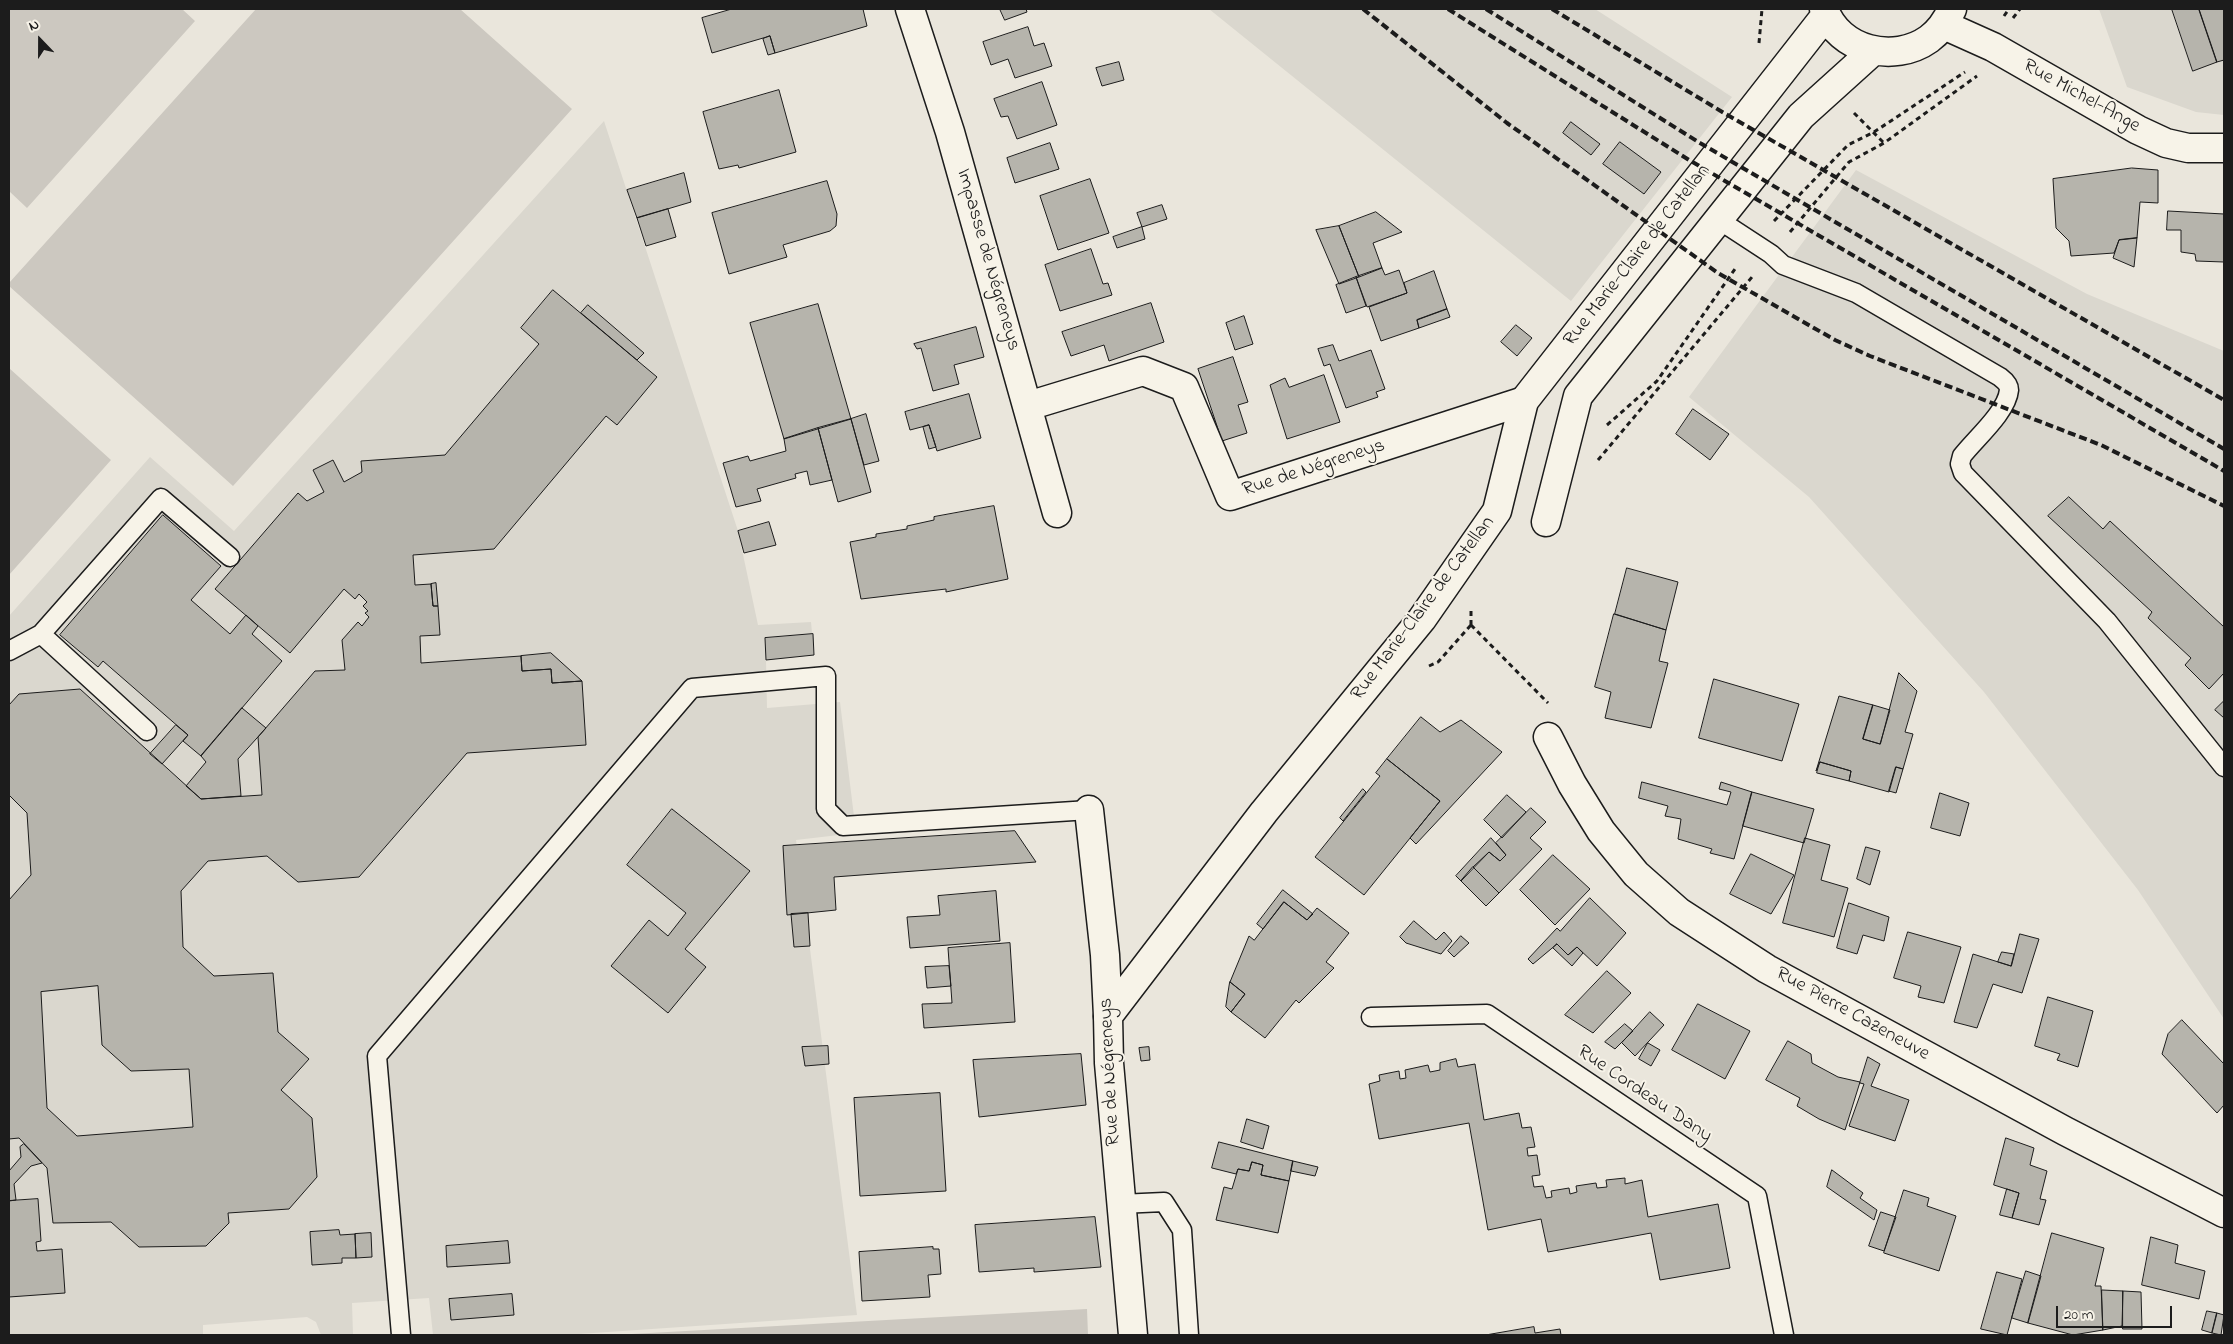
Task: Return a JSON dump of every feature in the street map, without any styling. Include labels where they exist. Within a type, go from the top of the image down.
[{"type":"street","name":"Impasse de Négreneys","points":[[910,9],[950,132],[1057,513]]},
{"type":"street","points":[[1825,12],[1838,32],[1854,44],[1873,51],[1892,52],[1912,48],[1930,39],[1948,17]]},
{"type":"street","name":"Rue Marie-Claire de Catellan","points":[[1108,1016],[1264,812],[1422,619],[1497,511],[1524,401],[1825,12]]},
{"type":"street","name":"Rue Michel-Ange","points":[[1948,17],[1986,44],[2138,130],[2166,143],[2188,148],[2224,148]]},
{"type":"street","name":"Rue Marie-Claire de Catellan","points":[[1546,522],[1578,396],[1801,116],[1873,51]]},
{"type":"street","name":"Rue de Négreneys","points":[[1028,406],[1143,371],[1184,387],[1230,496],[1524,401]]},
{"type":"street","name":"Rue Pierre Cazeneuve","points":[[1548,737],[1572,784],[1602,831],[1636,874],[1679,912],[1767,968],[2065,1131],[2224,1213]]},
{"type":"street","name":"Rue de Négreneys","points":[[1089,810],[1105,955],[1109,1063],[1133,1335]]},
{"type":"lane","points":[[1719,220],[1754,242],[1783,265],[1856,293],[2000,377],[2007,383],[2009,390],[2002,406],[1962,456],[1960,464],[1963,473],[2107,621],[2224,767]]},
{"type":"lane","points":[[9,651],[41,634],[161,498],[230,557]]},
{"type":"lane","points":[[41,634],[147,731]]},
{"type":"lane","points":[[401,1335],[377,1056],[692,688],[826,676],[826,809],[843,826],[1089,810]]},
{"type":"lane","name":"Rue Cordeau Dany","points":[[1371,1017],[1487,1014],[1757,1196],[1784,1335]]},
{"type":"lane","points":[[1120,1204],[1164,1202],[1182,1230],[1189,1335]]},
{"type":"path","points":[[1758,51],[1762,9]]},
{"type":"path","points":[[1606,426],[1657,381],[1754,242],[1848,146],[1874,132],[1970,68],[2009,9]]},
{"type":"path","points":[[1874,132],[1884,143]]},
{"type":"path","points":[[1450,648],[1471,625],[1471,606]]},
{"type":"path","points":[[1471,625],[1551,706]]},
{"type":"shaded area","points":[[9,9],[182,9],[195,21],[27,208],[9,191]]},
{"type":"shaded area","points":[[256,9],[460,9],[572,109],[233,486],[9,286],[9,283]]},
{"type":"shaded area","points":[[1209,9],[1595,9],[1732,97],[1571,301]]},
{"type":"shaded area","points":[[2099,9],[2224,9],[2224,115],[2196,112],[2127,87]]},
{"type":"shaded area","points":[[604,121],[738,531],[758,625],[811,622],[814,655],[766,660],[767,708],[840,702],[856,833],[796,840],[857,1315],[564,1335],[433,1335],[429,1298],[352,1303],[353,1335],[321,1335],[316,1322],[307,1317],[203,1325],[203,1335],[9,1335],[9,616],[150,457],[234,531]]},
{"type":"shaded area","points":[[1856,170],[2087,294],[2224,351],[2224,1019],[2138,890],[1984,692],[1809,497],[1689,397]]},
{"type":"shaded area","points":[[9,368],[111,460],[9,575]]},
{"type":"shaded area","points":[[1087,1309],[1088,1335],[613,1335]]},
{"type":"building","points":[[732,9],[863,9],[867,26],[775,53],[770,36],[712,53],[702,18]]},
{"type":"building","points":[[1000,9],[1026,9],[1027,12],[1005,20]]},
{"type":"building","points":[[2172,9],[2199,9],[2217,62],[2193,71]]},
{"type":"building","points":[[2199,9],[2224,9],[2224,60],[2217,62]]},
{"type":"building","points":[[1028,27],[1034,46],[1044,43],[1052,66],[1015,78],[1008,59],[991,65],[983,42]]},
{"type":"building","points":[[770,36],[775,53],[768,55],[763,39]]},
{"type":"building","points":[[1119,62],[1124,80],[1102,86],[1096,68]]},
{"type":"building","points":[[1042,82],[1057,125],[1017,139],[1008,116],[1001,117],[994,99]]},
{"type":"building","points":[[779,90],[796,152],[739,168],[738,165],[719,169],[703,112]]},
{"type":"building","points":[[1571,122],[1600,144],[1591,155],[1563,133]]},
{"type":"building","points":[[1620,142],[1661,172],[1644,194],[1603,164]]},
{"type":"building","points":[[1050,143],[1059,169],[1015,183],[1007,158]]},
{"type":"building","points":[[2132,168],[2158,170],[2158,203],[2140,202],[2137,238],[2119,240],[2114,253],[2071,256],[2069,241],[2056,228],[2053,179]]},
{"type":"building","points":[[684,173],[691,202],[637,218],[627,190]]},
{"type":"building","points":[[1090,179],[1109,233],[1058,250],[1040,196]]},
{"type":"building","points":[[827,181],[837,214],[836,226],[830,231],[783,245],[787,257],[729,274],[712,213]]},
{"type":"building","points":[[1162,205],[1167,219],[1142,227],[1137,213]]},
{"type":"building","points":[[668,209],[676,237],[646,246],[637,218]]},
{"type":"building","points":[[2168,211],[2224,214],[2224,262],[2196,261],[2195,254],[2181,252],[2181,230],[2167,230]]},
{"type":"building","points":[[1376,212],[1402,232],[1373,243],[1382,268],[1359,277],[1339,226]]},
{"type":"building","points":[[1339,226],[1359,277],[1339,284],[1316,230]]},
{"type":"building","points":[[1142,227],[1145,239],[1117,248],[1113,237]]},
{"type":"building","points":[[2137,238],[2134,267],[2113,258],[2119,240]]},
{"type":"building","points":[[1091,249],[1103,284],[1108,283],[1112,295],[1060,311],[1045,265]]},
{"type":"building","points":[[1382,268],[1385,275],[1399,270],[1407,293],[1367,307],[1356,277]]},
{"type":"building","points":[[1434,271],[1447,309],[1417,320],[1419,328],[1381,341],[1369,307],[1407,293],[1404,283]]},
{"type":"building","points":[[1356,277],[1366,306],[1346,313],[1336,285]]},
{"type":"building","points":[[553,290],[657,377],[617,425],[606,416],[494,549],[413,555],[415,585],[431,584],[433,606],[438,606],[440,635],[420,636],[421,663],[521,656],[522,671],[551,669],[552,683],[582,681],[586,745],[467,753],[359,877],[298,882],[267,856],[208,861],[181,891],[183,947],[214,976],[273,973],[278,1032],[309,1059],[281,1090],[312,1118],[317,1177],[289,1209],[228,1213],[229,1223],[206,1246],[139,1247],[111,1222],[53,1223],[47,1168],[19,1138],[9,1139],[9,900],[31,875],[27,813],[9,795],[9,705],[19,694],[80,689],[201,799],[262,795],[258,737],[315,671],[345,670],[342,640],[358,622],[362,626],[369,617],[365,613],[368,611],[363,606],[367,602],[359,594],[355,599],[344,589],[290,653],[215,589],[298,493],[307,501],[324,492],[313,470],[333,460],[344,482],[362,472],[361,461],[445,455],[539,344],[521,328]],"holes":[[[98,986],[102,1045],[131,1071],[189,1069],[193,1127],[77,1136],[47,1108],[41,992]]]},
{"type":"building","points":[[1151,303],[1164,342],[1109,361],[1104,345],[1071,356],[1062,332]]},
{"type":"building","points":[[818,304],[851,419],[784,439],[750,323]]},
{"type":"building","points":[[588,305],[644,353],[637,360],[581,313]]},
{"type":"building","points":[[1447,309],[1450,317],[1419,328],[1417,320]]},
{"type":"building","points":[[1244,316],[1253,344],[1235,350],[1226,323]]},
{"type":"building","points":[[1516,325],[1532,338],[1517,356],[1501,342]]},
{"type":"building","points":[[976,327],[984,357],[954,365],[959,384],[933,391],[921,348],[917,349],[914,344]]},
{"type":"building","points":[[1333,345],[1339,361],[1371,350],[1385,389],[1376,392],[1378,397],[1346,408],[1330,364],[1324,366],[1318,349]]},
{"type":"building","points":[[1233,357],[1248,402],[1238,405],[1247,433],[1222,441],[1198,369]]},
{"type":"building","points":[[1324,375],[1340,422],[1287,439],[1270,385],[1285,378],[1289,387]]},
{"type":"building","points":[[969,394],[981,438],[937,451],[929,425],[910,430],[905,412]]},
{"type":"building","points":[[1693,409],[1729,434],[1710,460],[1676,434]]},
{"type":"building","points":[[866,414],[879,461],[864,465],[851,419]]},
{"type":"building","points":[[851,419],[871,492],[838,502],[818,428]]},
{"type":"building","points":[[929,425],[936,447],[929,449],[923,427]]},
{"type":"building","points":[[818,428],[832,480],[810,485],[807,471],[795,474],[796,478],[757,489],[761,501],[736,507],[723,463],[748,456],[750,461],[786,451],[784,439]]},
{"type":"building","points":[[2069,497],[2103,529],[2110,521],[2224,627],[2224,673],[2209,689],[2185,665],[2191,658],[2148,618],[2152,612],[2048,516]]},
{"type":"building","points":[[994,506],[1008,579],[946,592],[946,589],[861,599],[850,542],[876,537],[876,534],[907,529],[907,526],[934,520],[934,517]]},
{"type":"building","points":[[163,515],[221,566],[191,600],[230,634],[246,615],[258,626],[252,634],[282,661],[201,756],[183,741],[188,735],[103,661],[98,667],[60,635]]},
{"type":"building","points":[[769,522],[776,545],[744,553],[738,531]]},
{"type":"building","points":[[1627,568],[1678,582],[1666,630],[1615,614]]},
{"type":"building","points":[[436,583],[438,606],[433,606],[431,584]]},
{"type":"building","points":[[1614,614],[1666,630],[1659,661],[1668,663],[1651,728],[1605,718],[1611,692],[1595,687]]},
{"type":"building","points":[[813,634],[814,655],[766,660],[765,638]]},
{"type":"building","points":[[551,653],[582,681],[552,683],[551,669],[522,671],[521,656]]},
{"type":"building","points":[[1899,673],[1917,691],[1905,732],[1913,734],[1903,769],[1896,767],[1889,792],[1849,781],[1851,771],[1820,762],[1816,771],[1839,696],[1873,705],[1863,739],[1880,744]]},
{"type":"building","points":[[1714,679],[1799,704],[1782,761],[1699,738]]},
{"type":"building","points":[[2224,701],[2224,718],[2215,710]]},
{"type":"building","points":[[1873,705],[1890,710],[1880,744],[1863,739]]},
{"type":"building","points":[[242,708],[266,728],[238,759],[241,796],[201,799],[186,786],[206,762],[201,756]]},
{"type":"building","points":[[1421,717],[1440,732],[1461,720],[1502,752],[1416,844],[1410,838],[1440,801],[1387,759]]},
{"type":"building","points":[[176,725],[188,735],[162,764],[150,754]]},
{"type":"building","points":[[1387,759],[1440,801],[1364,895],[1315,857],[1380,776],[1376,773]]},
{"type":"building","points":[[1820,762],[1851,771],[1849,781],[1817,773]]},
{"type":"building","points":[[1896,767],[1903,769],[1896,793],[1889,791]]},
{"type":"building","points":[[1642,782],[1727,805],[1731,792],[1719,789],[1721,782],[1752,792],[1734,859],[1710,853],[1712,849],[1678,839],[1681,819],[1665,816],[1668,806],[1639,798]]},
{"type":"building","points":[[1363,789],[1366,792],[1343,821],[1340,818]]},
{"type":"building","points":[[1752,792],[1814,809],[1804,843],[1743,826]]},
{"type":"building","points":[[1940,793],[1969,803],[1960,836],[1931,828]]},
{"type":"building","points":[[1507,795],[1526,812],[1502,838],[1484,820]]},
{"type":"building","points":[[1531,808],[1546,822],[1530,838],[1542,849],[1499,893],[1473,867],[1489,852],[1500,861],[1506,855],[1496,843]]},
{"type":"building","points":[[672,809],[750,871],[685,949],[706,967],[668,1013],[611,966],[649,920],[668,936],[686,913],[627,865]]},
{"type":"building","points":[[1015,831],[1036,862],[834,877],[836,910],[787,915],[783,846]]},
{"type":"building","points":[[1491,838],[1506,855],[1500,861],[1489,852],[1461,881],[1456,876]]},
{"type":"building","points":[[1805,838],[1830,845],[1821,880],[1848,888],[1834,937],[1783,923]]},
{"type":"building","points":[[1866,847],[1880,851],[1870,885],[1857,879]]},
{"type":"building","points":[[1751,854],[1794,875],[1771,914],[1730,894]]},
{"type":"building","points":[[1553,855],[1590,889],[1555,925],[1520,890]]},
{"type":"building","points":[[1473,867],[1499,893],[1486,906],[1461,881]]},
{"type":"building","points":[[1283,890],[1313,914],[1307,920],[1284,902],[1263,929],[1257,924]]},
{"type":"building","points":[[996,891],[1000,941],[910,948],[907,917],[940,915],[938,896]]},
{"type":"building","points":[[1590,898],[1626,933],[1597,966],[1577,947],[1568,955],[1557,944],[1533,964],[1528,959],[1557,928],[1560,931]]},
{"type":"building","points":[[1284,902],[1307,920],[1317,908],[1349,933],[1326,962],[1334,968],[1299,1003],[1296,1000],[1265,1038],[1231,1012],[1245,994],[1230,982],[1249,936],[1254,940]]},
{"type":"building","points":[[1849,903],[1889,917],[1884,941],[1863,935],[1857,954],[1837,948]]},
{"type":"building","points":[[808,913],[810,946],[794,947],[791,914]]},
{"type":"building","points":[[1414,921],[1436,940],[1444,932],[1452,941],[1441,954],[1406,943],[1400,937]]},
{"type":"building","points":[[1908,932],[1961,947],[1944,1003],[1918,997],[1921,986],[1894,978]]},
{"type":"building","points":[[2020,934],[2039,939],[2022,993],[1993,984],[1977,1028],[1954,1022],[1973,954],[2011,966]]},
{"type":"building","points":[[1461,936],[1469,943],[1454,957],[1448,951]]},
{"type":"building","points":[[1010,943],[1015,1022],[924,1028],[922,1004],[952,1003],[948,948]]},
{"type":"building","points":[[1557,944],[1568,955],[1577,947],[1583,953],[1572,966],[1553,948]]},
{"type":"building","points":[[2002,952],[2014,954],[2011,966],[1998,962]]},
{"type":"building","points":[[949,966],[951,986],[927,988],[925,967]]},
{"type":"building","points":[[1607,971],[1631,993],[1593,1033],[1565,1015]]},
{"type":"building","points":[[1230,982],[1245,994],[1231,1012],[1226,1007]]},
{"type":"building","points":[[2048,997],[2093,1011],[2078,1067],[2057,1060],[2060,1054],[2035,1046]]},
{"type":"building","points":[[1698,1004],[1750,1031],[1725,1079],[1672,1050]]},
{"type":"building","points":[[1650,1012],[1664,1025],[1635,1056],[1622,1043]]},
{"type":"building","points":[[2182,1020],[2224,1064],[2224,1105],[2217,1113],[2162,1054],[2168,1034]]},
{"type":"building","points":[[1625,1024],[1633,1031],[1615,1049],[1605,1042]]},
{"type":"building","points":[[1788,1041],[1811,1054],[1812,1063],[1838,1077],[1860,1082],[1845,1130],[1819,1119],[1797,1106],[1800,1098],[1766,1080]]},
{"type":"building","points":[[1648,1043],[1660,1050],[1651,1066],[1639,1059]]},
{"type":"building","points":[[828,1046],[829,1064],[805,1066],[802,1047]]},
{"type":"building","points":[[1149,1047],[1150,1060],[1141,1061],[1139,1048]]},
{"type":"building","points":[[1081,1054],[1086,1105],[979,1117],[973,1060]]},
{"type":"building","points":[[1868,1057],[1880,1064],[1871,1086],[1909,1100],[1895,1141],[1849,1126],[1864,1084],[1860,1083]]},
{"type":"building","points":[[1456,1059],[1458,1067],[1475,1064],[1484,1120],[1519,1113],[1522,1128],[1531,1127],[1535,1147],[1527,1148],[1528,1156],[1537,1155],[1540,1175],[1532,1176],[1534,1187],[1543,1186],[1546,1198],[1552,1197],[1551,1191],[1569,1188],[1570,1194],[1577,1192],[1576,1186],[1596,1183],[1597,1188],[1607,1187],[1606,1180],[1625,1178],[1625,1184],[1642,1180],[1648,1217],[1718,1204],[1730,1268],[1660,1280],[1651,1233],[1548,1252],[1541,1219],[1488,1230],[1469,1123],[1379,1139],[1369,1084],[1380,1081],[1379,1075],[1399,1071],[1400,1079],[1406,1078],[1405,1070],[1428,1065],[1430,1072],[1440,1070],[1440,1063]]},
{"type":"building","points":[[940,1093],[946,1191],[860,1196],[854,1098]]},
{"type":"building","points":[[1247,1119],[1269,1126],[1263,1149],[1241,1142]]},
{"type":"building","points":[[2006,1138],[2034,1148],[2030,1165],[2047,1171],[2040,1199],[2046,1200],[2039,1225],[2012,1218],[2019,1193],[1994,1185]]},
{"type":"building","points":[[1219,1142],[1293,1161],[1289,1181],[1261,1175],[1263,1165],[1252,1162],[1249,1171],[1238,1169],[1236,1174],[1212,1168]]},
{"type":"building","points":[[24,1144],[42,1163],[31,1166],[14,1184],[16,1200],[9,1201],[9,1171],[21,1157],[20,1147]]},
{"type":"building","points":[[1293,1161],[1318,1167],[1315,1176],[1291,1171]]},
{"type":"building","points":[[1252,1162],[1263,1165],[1261,1175],[1289,1181],[1278,1233],[1216,1220],[1224,1187],[1232,1189],[1238,1169],[1249,1171]]},
{"type":"building","points":[[1832,1170],[1863,1193],[1860,1198],[1877,1210],[1874,1220],[1827,1187]]},
{"type":"building","points":[[2007,1189],[2019,1193],[2012,1218],[2000,1215]]},
{"type":"building","points":[[1904,1190],[1929,1198],[1927,1206],[1956,1216],[1939,1271],[1884,1253]]},
{"type":"building","points":[[38,1199],[41,1241],[36,1242],[37,1251],[62,1249],[65,1293],[9,1297],[9,1201]]},
{"type":"building","points":[[1881,1212],[1896,1217],[1884,1251],[1869,1246]]},
{"type":"building","points":[[1095,1217],[1101,1267],[1034,1272],[1034,1268],[979,1272],[975,1225]]},
{"type":"building","points":[[339,1230],[340,1235],[355,1234],[356,1258],[342,1258],[342,1263],[312,1265],[310,1232]]},
{"type":"building","points":[[371,1233],[372,1257],[356,1258],[355,1234]]},
{"type":"building","points":[[2052,1233],[2104,1248],[2095,1286],[2101,1286],[2103,1330],[2073,1335],[2028,1323]]},
{"type":"building","points":[[2151,1237],[2178,1245],[2175,1263],[2205,1271],[2199,1299],[2142,1285]]},
{"type":"building","points":[[508,1241],[510,1263],[447,1267],[446,1246]]},
{"type":"building","points":[[933,1247],[933,1249],[939,1249],[941,1274],[928,1275],[930,1297],[862,1301],[859,1252]]},
{"type":"building","points":[[2026,1271],[2041,1276],[2028,1323],[2012,1318]]},
{"type":"building","points":[[1997,1272],[2022,1279],[2007,1335],[1981,1329]]},
{"type":"building","points":[[2102,1290],[2123,1291],[2122,1326],[2103,1330]]},
{"type":"building","points":[[2123,1291],[2141,1292],[2142,1329],[2123,1329]]},
{"type":"building","points":[[512,1294],[514,1315],[451,1320],[449,1299]]},
{"type":"building","points":[[2207,1311],[2217,1313],[2212,1333],[2202,1330]]},
{"type":"building","points":[[2217,1313],[2224,1315],[2221,1335],[2212,1333]]},
{"type":"building","points":[[1534,1327],[1535,1333],[1560,1329],[1561,1335],[1486,1335]]},
{"type":"railway","points":[[1363,9],[1507,123],[1718,273],[1835,340],[1870,356],[2101,445],[2224,506]]},
{"type":"railway","points":[[1448,9],[1689,160],[2224,471]]},
{"type":"railway","points":[[1486,9],[1700,143],[2224,449]]},
{"type":"railway","points":[[1552,9],[1724,113],[2224,400]]}]
